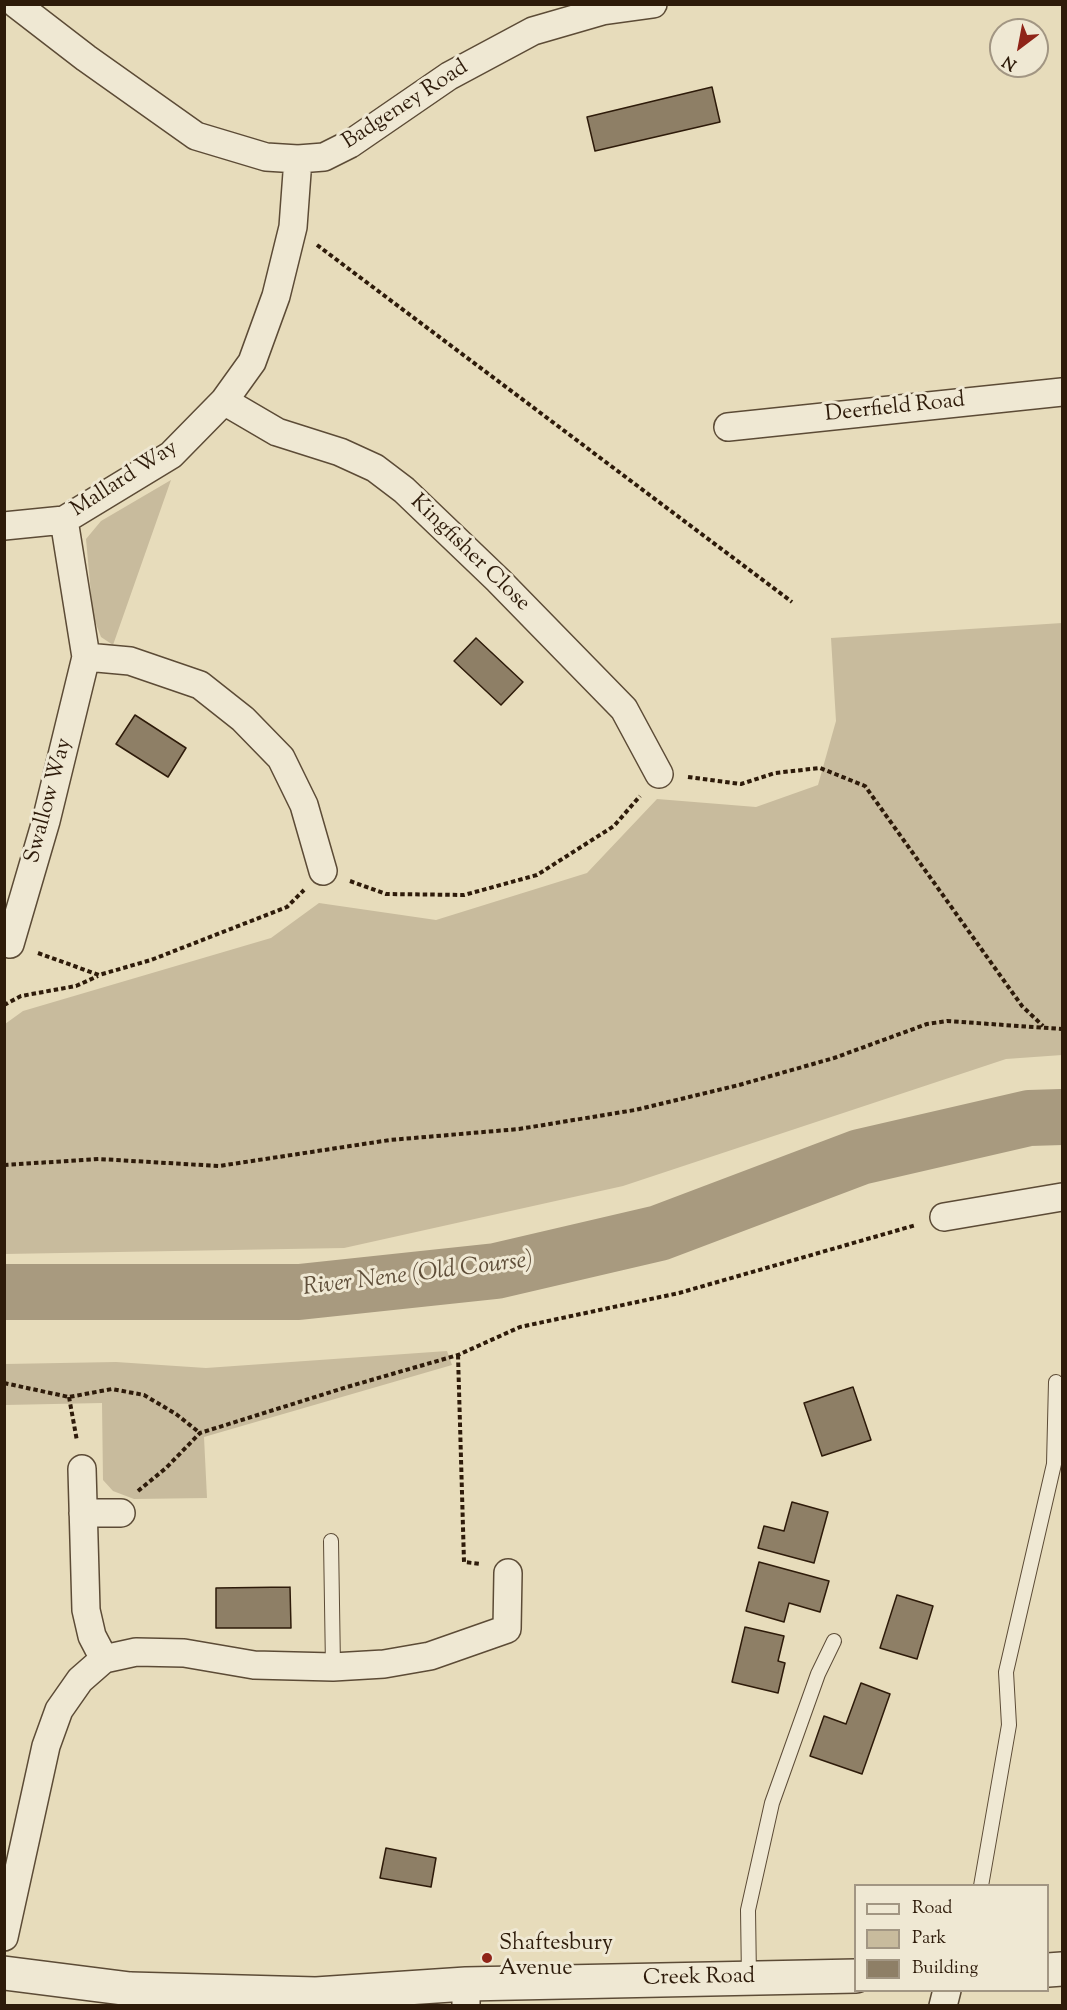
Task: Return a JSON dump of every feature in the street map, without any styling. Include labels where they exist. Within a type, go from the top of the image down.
[{"type":"street","name":"Badgeney Road","points":[[16,4],[86,58],[196,136],[266,157],[298,159],[324,157],[350,144],[448,76],[533,31],[602,11],[653,4]]},
{"type":"street","name":"Mallard Way","points":[[4,526],[64,520],[171,455],[224,401],[252,362],[276,296],[293,227],[298,159]]},
{"type":"street","name":"Deerfield Road","points":[[728,427],[1062,392]]},
{"type":"street","name":"Kingfisher Close","points":[[224,401],[277,432],[340,452],[375,468],[404,490],[498,580],[624,709],[659,774]]},
{"type":"street","name":"Swallow Way","points":[[10,944],[46,821],[87,657],[64,520]]},
{"type":"street","points":[[87,657],[130,661],[200,686],[243,719],[281,758],[304,805],[323,871]]},
{"type":"street","points":[[944,1217],[1062,1197]]},
{"type":"street","points":[[82,1469],[86,1610],[92,1636],[104,1659]]},
{"type":"street","points":[[83,1513],[121,1513]]},
{"type":"street","points":[[4,1937],[46,1746],[58,1710],[80,1680],[104,1659],[136,1652],[184,1653],[254,1665],[333,1667],[384,1664],[430,1656],[507,1629],[508,1573]]},
{"type":"street","name":"Creek Road","points":[[4,1973],[130,1997],[316,1994],[466,1995],[749,1978],[854,1976]]},
{"type":"lane","points":[[981,1884],[1009,1725],[1006,1672],[1054,1464],[1056,1382]]},
{"type":"lane","points":[[331,1541],[333,1667]]},
{"type":"lane","points":[[749,1978],[748,1910],[772,1803],[818,1674],[834,1641]]},
{"type":"path","points":[[293,227],[792,602]]},
{"type":"path","points":[[4,1005],[21,996],[76,986],[99,975],[151,960],[287,907],[323,871],[386,894],[464,895],[537,875],[614,826],[659,774],[741,784],[775,773],[820,768],[865,786],[1022,1006],[1042,1026]]},
{"type":"path","points":[[10,944],[99,975]]},
{"type":"path","points":[[4,1165],[99,1159],[219,1166],[390,1140],[519,1129],[635,1110],[739,1085],[834,1058],[927,1024],[947,1021],[1062,1029]]},
{"type":"path","points":[[121,1513],[133,1495],[166,1468],[200,1433],[458,1354],[520,1327],[679,1293],[944,1217]]},
{"type":"path","points":[[458,1354],[464,1562],[478,1563],[508,1573]]},
{"type":"path","points":[[4,1383],[69,1397],[112,1389],[144,1395],[176,1414],[200,1433]]},
{"type":"path","points":[[69,1397],[82,1469]]},
{"type":"green space","points":[[171,480],[113,645],[101,637],[93,616],[86,539],[101,521]]},
{"type":"green space","points":[[1062,623],[1062,1055],[1006,1059],[623,1186],[344,1248],[5,1254],[5,1024],[23,1011],[271,938],[319,903],[436,920],[587,873],[657,799],[756,807],[818,785],[836,721],[831,638]]},
{"type":"green space","points":[[447,1351],[452,1365],[204,1437],[207,1498],[134,1499],[113,1491],[103,1480],[102,1403],[5,1405],[5,1364],[116,1362],[206,1368]]},
{"type":"building","points":[[712,87],[720,122],[595,151],[587,117]]},
{"type":"building","points":[[476,638],[523,682],[501,705],[454,661]]},
{"type":"building","points":[[135,715],[186,748],[168,777],[116,744]]},
{"type":"building","points":[[853,1387],[871,1440],[822,1456],[804,1403]]},
{"type":"building","points":[[792,1502],[828,1512],[814,1563],[758,1548],[764,1526],[784,1531]]},
{"type":"building","points":[[759,1562],[829,1581],[820,1612],[789,1603],[784,1622],[746,1611]]},
{"type":"building","points":[[290,1587],[291,1628],[216,1628],[216,1588]]},
{"type":"building","points":[[897,1595],[933,1606],[917,1659],[880,1648]]},
{"type":"building","points":[[745,1627],[784,1636],[778,1661],[785,1663],[778,1693],[732,1682]]},
{"type":"building","points":[[861,1683],[890,1694],[862,1774],[810,1756],[824,1716],[846,1724]]},
{"type":"building","points":[[386,1848],[436,1858],[431,1887],[380,1878]]},
{"type":"waterway","name":"River Nene (Old Course)","points":[[4,1292],[299,1292],[496,1271],[659,1233],[860,1157],[1029,1118],[1062,1117]]},
{"type":"place","name":"Shaftesbury Avenue","points":[[487,1958]]}]
